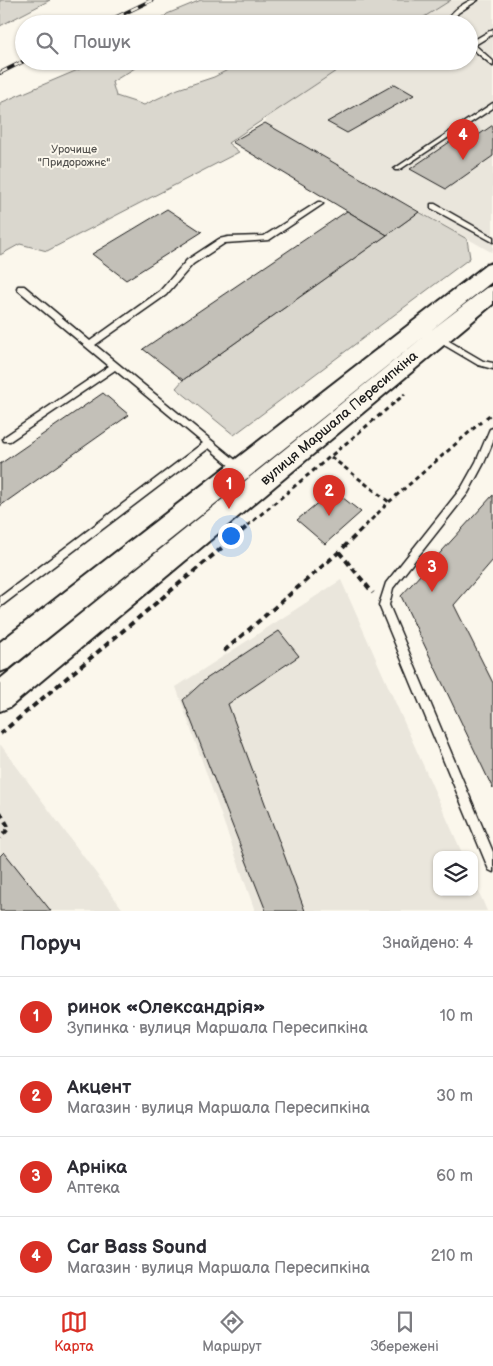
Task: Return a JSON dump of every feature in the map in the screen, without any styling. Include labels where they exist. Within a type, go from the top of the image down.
[{"type":"main road","name":"вулиця Маршала Пересипкіна","points":[[0,697],[249,477],[493,270]]},
{"type":"main road","name":"вулиця Маршала Пересипкіна","points":[[0,659],[249,477],[493,293]]},
{"type":"lane","points":[[452,15],[475,0]]},
{"type":"lane","points":[[478,40],[493,32]]},
{"type":"lane","points":[[478,51],[493,64]]},
{"type":"lane","points":[[397,169],[493,105]]},
{"type":"lane","points":[[90,345],[163,293],[184,267],[207,250],[228,239],[266,238],[320,204]]},
{"type":"lane","points":[[433,206],[493,240]]},
{"type":"lane","points":[[20,288],[249,477]]},
{"type":"lane","points":[[437,337],[481,363],[493,374]]},
{"type":"lane","points":[[481,363],[493,366]]},
{"type":"lane","points":[[7,439],[115,366]]},
{"type":"lane","points":[[493,431],[480,463],[465,490],[389,586],[384,605],[493,866]]},
{"type":"lane","points":[[0,603],[209,444]]},
{"type":"path","points":[[224,651],[339,552],[389,502],[493,412]]},
{"type":"path","points":[[0,734],[331,457],[389,502]]},
{"type":"path","points":[[339,552],[384,605]]},
{"type":"path","points":[[0,812],[10,828],[0,838]]},
{"type":"shaded area","points":[[451,0],[493,0],[493,250],[491,252],[265,123],[268,116],[337,70],[478,70],[478,15],[427,15]]},
{"type":"shaded area","points":[[341,580],[461,851],[433,851],[433,896],[478,896],[478,890],[487,911],[255,911],[176,687]]},
{"type":"shaded area","points":[[0,744],[124,911],[0,911]]},
{"type":"green space","points":[[0,0],[50,0],[21,15],[15,15],[15,18],[0,26]]},
{"type":"green space","points":[[201,0],[451,0],[427,15],[167,14]]},
{"type":"green space","name":"Урочище \"Придорожнє\"","points":[[78,70],[132,70],[112,82],[116,96],[144,105],[178,89],[214,77],[228,70],[338,70],[228,143],[239,152],[47,251],[20,244],[0,255],[0,103]]},
{"type":"green space","points":[[419,212],[467,239],[470,258],[234,435],[176,388],[183,380]]},
{"type":"building","points":[[395,84],[414,95],[347,133],[327,122]]},
{"type":"building","points":[[265,123],[419,212],[387,235],[232,142]]},
{"type":"building","points":[[493,125],[493,156],[446,189],[410,169],[457,137],[464,141],[474,134],[477,136]]},
{"type":"building","points":[[167,209],[202,232],[126,280],[92,254]]},
{"type":"building","points":[[347,211],[387,235],[183,380],[143,349]]},
{"type":"building","points":[[103,393],[129,415],[0,506],[0,464]]},
{"type":"building","points":[[333,490],[361,512],[325,544],[297,520]]},
{"type":"building","points":[[493,495],[493,560],[454,605],[493,683],[493,789],[401,596]]},
{"type":"building","points":[[279,631],[299,656],[228,704],[305,911],[266,911],[183,700],[206,679]]},
{"type":"building","points":[[4,852],[51,911],[0,911],[0,856]]},
{"type":"railway","points":[[121,15],[152,0]]},
{"type":"railway","points":[[0,73],[15,66]]},
{"type":"place","name":"Car Bass Sound","points":[[463,160]]},
{"type":"place","name":"ринок «Олександрія»","points":[[229,509]]},
{"type":"place","name":"Акцент","points":[[329,516]]},
{"type":"place","name":"Арніка","points":[[432,592]]}]
